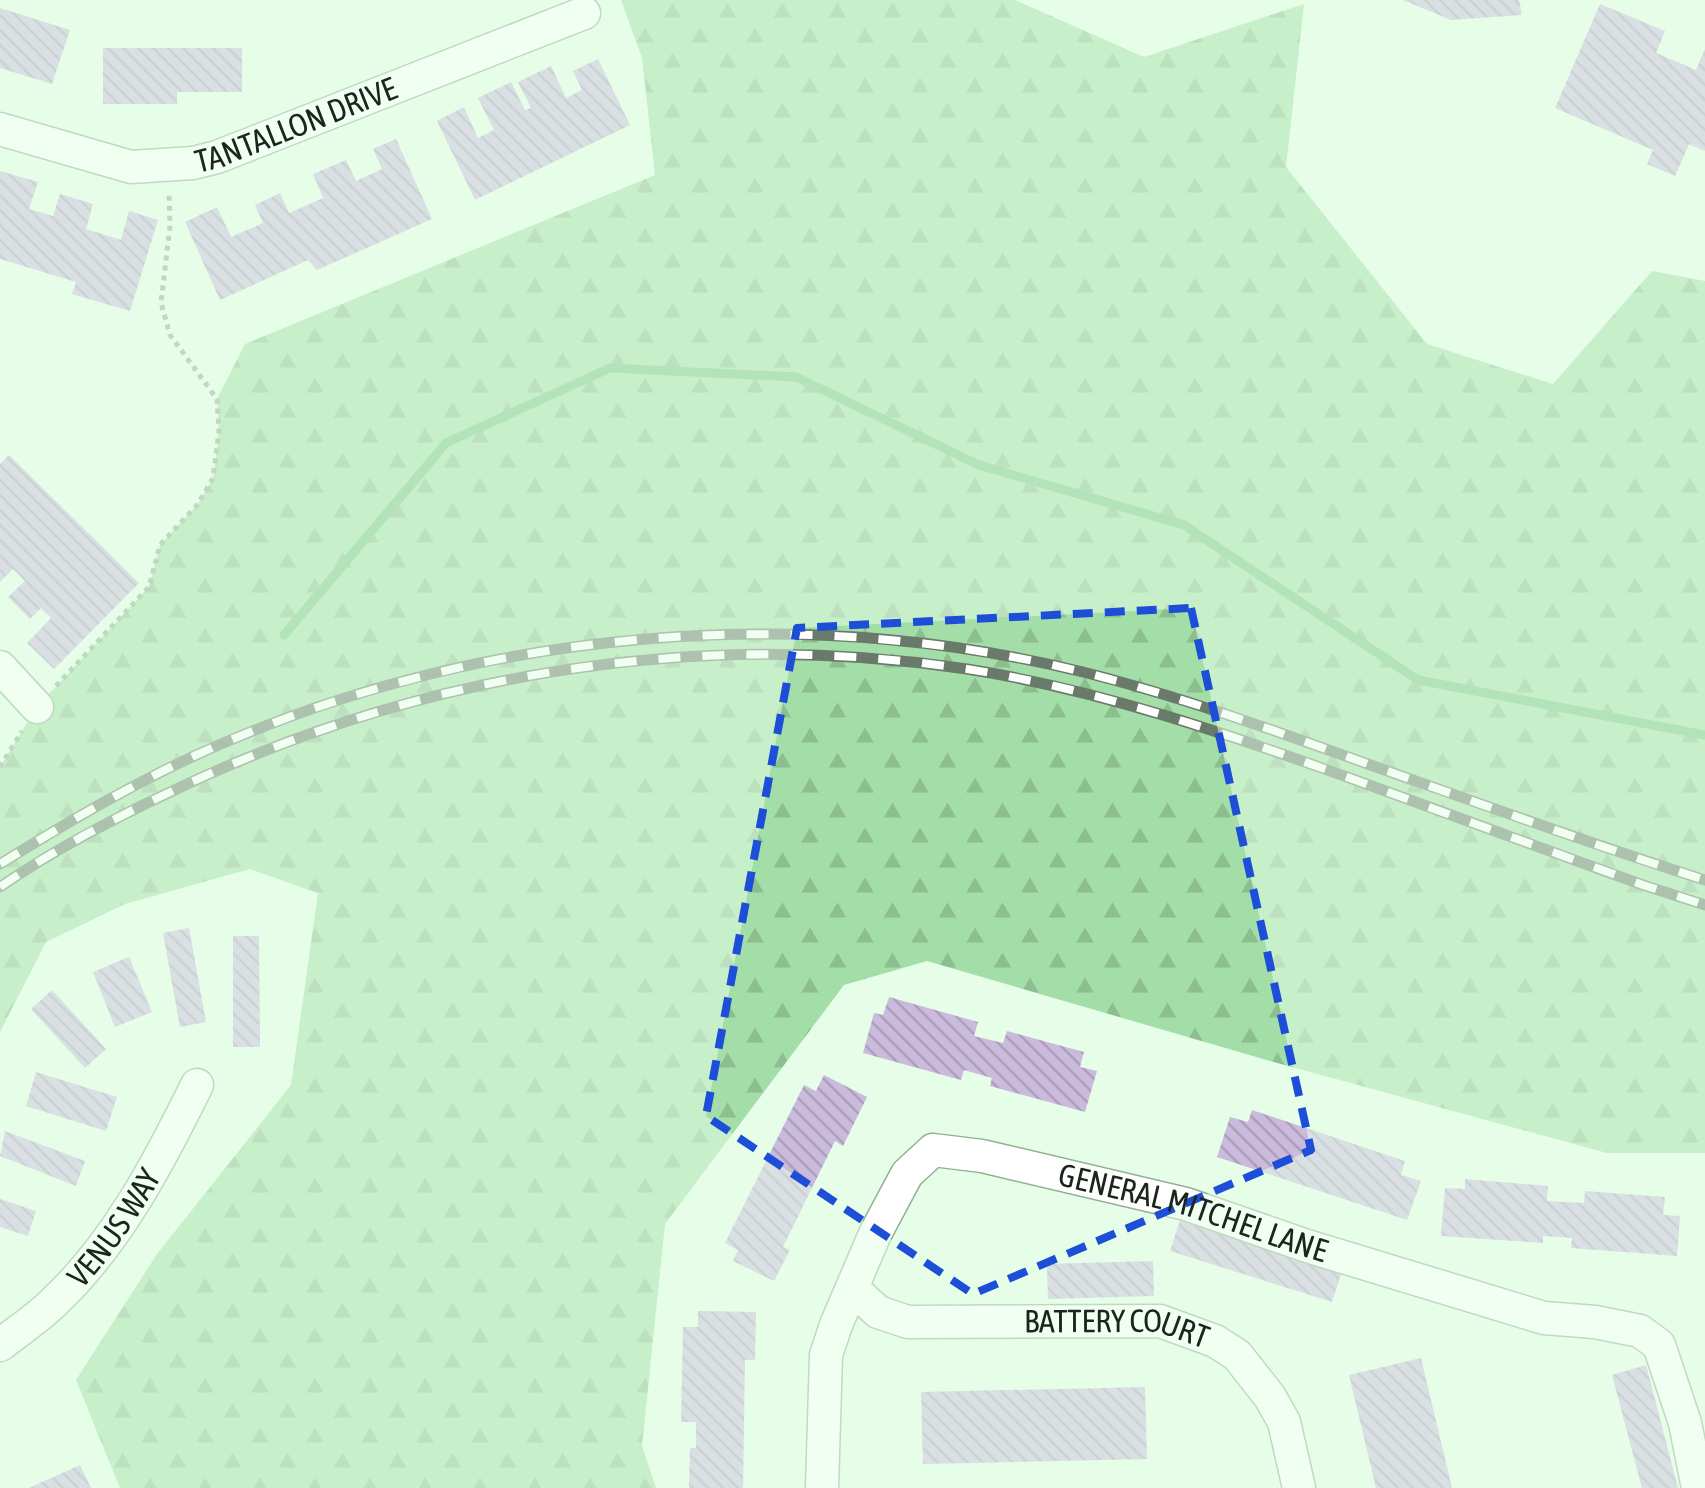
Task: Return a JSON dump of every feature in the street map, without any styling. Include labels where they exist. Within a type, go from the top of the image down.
[{"type":"street","name":"TANTALLON DRIVE","points":[[0,129],[131,167],[217,157],[584,13]]},
{"type":"street","points":[[0,667],[37,707]]},
{"type":"street","name":"VENUS WAY","points":[[0,1346],[54,1302],[101,1250],[160,1161],[198,1085]]},
{"type":"street","name":"GENERAL MITCHEL LANE","points":[[822,1488],[826,1355],[875,1234],[908,1174],[932,1150],[982,1156],[1186,1204],[1307,1246],[1544,1318],[1640,1331],[1659,1345],[1685,1424],[1698,1488]]},
{"type":"street","name":"BATTERY COURT","points":[[852,1288],[878,1312],[908,1322],[1160,1321],[1215,1341],[1237,1355],[1270,1397],[1284,1422],[1299,1488]]},
{"type":"path","points":[[0,766],[37,707],[149,587],[160,544],[198,504],[213,478],[220,431],[218,399],[170,335],[162,303],[170,226],[168,165]]},
{"type":"highlighted area","points":[[1191,608],[1311,1150],[973,1294],[706,1116],[797,628]]},
{"type":"green space","points":[[621,0],[1015,0],[1144,57],[1304,4],[1286,167],[1427,344],[1553,384],[1652,271],[1705,281],[1705,1153],[1607,1153],[1270,1061],[927,961],[844,985],[665,1224],[642,1446],[656,1488],[120,1488],[76,1380],[157,1254],[291,1085],[318,893],[250,869],[125,904],[46,942],[0,1032],[0,767],[37,707],[149,587],[160,545],[198,504],[213,478],[219,431],[217,399],[245,344],[655,175],[642,58]]},
{"type":"building","points":[[1403,0],[1519,0],[1522,15],[1451,20]]},
{"type":"building","points":[[1600,4],[1665,31],[1656,53],[1696,70],[1705,49],[1705,151],[1689,144],[1675,176],[1647,164],[1653,150],[1555,108]]},
{"type":"building","points":[[0,8],[70,30],[52,84],[0,68]]},
{"type":"building","points":[[103,48],[242,48],[242,92],[177,92],[177,104],[103,104]]},
{"type":"building","points":[[598,59],[630,125],[475,200],[437,121],[464,107],[478,138],[494,130],[478,98],[511,82],[525,110],[531,108],[518,82],[551,66],[566,98],[582,90],[573,71]]},
{"type":"building","points":[[396,139],[432,219],[317,270],[308,260],[220,300],[185,222],[217,207],[231,237],[263,223],[255,205],[280,193],[289,213],[323,198],[313,174],[346,160],[356,181],[382,169],[373,149]]},
{"type":"building","points":[[0,171],[38,182],[29,209],[53,216],[60,194],[93,204],[86,229],[121,240],[129,211],[158,220],[130,311],[72,294],[76,282],[0,259]]},
{"type":"building","points":[[9,455],[139,583],[54,669],[27,643],[51,618],[41,608],[30,619],[8,597],[25,581],[13,569],[0,582],[0,464]]},
{"type":"building","points":[[189,928],[206,1022],[180,1027],[163,933]]},
{"type":"building","points":[[233,936],[259,936],[260,1047],[233,1047]]},
{"type":"building","points":[[129,957],[152,1012],[115,1027],[93,972]]},
{"type":"building","points":[[52,990],[106,1049],[85,1068],[31,1009]]},
{"type":"building","points":[[889,997],[978,1022],[974,1036],[1003,1043],[1007,1031],[1084,1052],[1080,1067],[1097,1071],[1085,1112],[990,1086],[992,1078],[964,1070],[961,1080],[863,1053],[874,1013],[883,1015]]},
{"type":"building","points":[[36,1072],[117,1097],[106,1131],[26,1106]]},
{"type":"building","points":[[824,1075],[867,1097],[843,1146],[835,1141],[783,1247],[790,1250],[774,1281],[733,1261],[738,1250],[725,1243],[804,1085],[816,1091]]},
{"type":"building","points":[[1252,1110],[1405,1161],[1401,1175],[1421,1181],[1407,1220],[1217,1157],[1230,1117],[1248,1122]]},
{"type":"building","points":[[5,1131],[85,1161],[76,1186],[0,1156]]},
{"type":"building","points":[[1465,1179],[1548,1186],[1547,1201],[1584,1203],[1585,1191],[1665,1197],[1663,1215],[1680,1216],[1677,1256],[1571,1248],[1572,1238],[1543,1236],[1543,1243],[1441,1236],[1445,1188],[1465,1189]]},
{"type":"building","points":[[0,1199],[36,1211],[28,1236],[0,1227]]},
{"type":"building","points":[[1181,1217],[1343,1268],[1332,1302],[1170,1251]]},
{"type":"building","points":[[1153,1261],[1154,1296],[1048,1299],[1047,1264]]},
{"type":"building","points":[[698,1311],[756,1312],[755,1360],[745,1360],[743,1488],[689,1488],[690,1448],[696,1448],[696,1422],[681,1422],[683,1327],[698,1327]]},
{"type":"building","points":[[1421,1358],[1452,1488],[1376,1488],[1349,1375]]},
{"type":"building","points":[[1646,1365],[1678,1488],[1642,1488],[1612,1375]]},
{"type":"building","points":[[1145,1387],[1147,1459],[923,1464],[921,1392]]},
{"type":"building","points":[[80,1465],[91,1488],[29,1488]]},
{"type":"waterway","points":[[284,635],[446,443],[610,368],[796,377],[979,465],[1184,525],[1418,680],[1705,735]]},
{"type":"railway","points":[[0,864],[164,770],[323,705],[429,675],[537,652],[646,639],[757,634],[867,638],[976,651],[1083,672],[1226,714],[1705,880]]},
{"type":"railway","points":[[0,887],[81,837],[166,794],[260,752],[357,718],[456,691],[557,671],[659,659],[762,654],[864,658],[967,669],[1116,702],[1262,747],[1705,905]]}]
